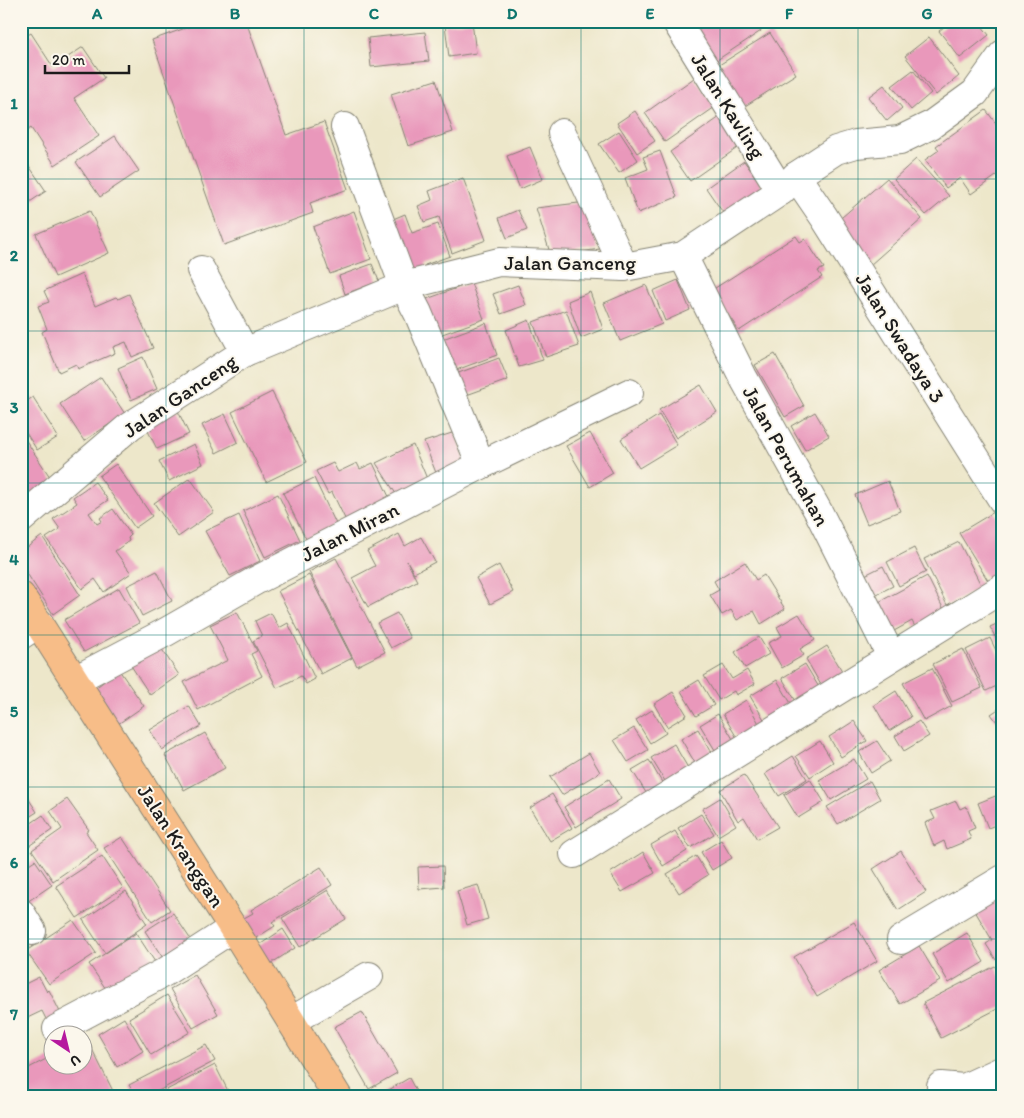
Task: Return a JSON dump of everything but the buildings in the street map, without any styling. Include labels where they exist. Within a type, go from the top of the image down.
[{"type":"main road","name":"Jalan Kranggan","points":[[21,596],[30,629],[75,680],[338,1097]]},
{"type":"street","name":"Jalan Kavling","points":[[676,21],[788,183]]},
{"type":"street","name":"Jalan Ganceng","points":[[21,519],[130,426],[246,352],[404,286],[500,262],[624,267],[683,256],[836,150],[856,144],[900,140],[931,125],[975,93],[1003,54]]},
{"type":"street","points":[[346,127],[404,286],[418,312],[481,465]]},
{"type":"street","points":[[562,134],[624,267]]},
{"type":"street","name":"Jalan Swadaya 3","points":[[788,183],[824,217],[1003,501]]},
{"type":"street","name":"Jalan Perumahan","points":[[683,256],[742,377],[819,513],[891,656]]},
{"type":"street","points":[[201,270],[246,352]]},
{"type":"street","name":"Jalan Miran","points":[[75,680],[166,632],[255,581],[481,465],[629,393]]},
{"type":"street","points":[[574,854],[1003,588]]},
{"type":"street","points":[[901,940],[1003,879]]},
{"type":"street","points":[[63,1026],[166,972],[233,928]]},
{"type":"street","points":[[291,1021],[368,976]]},
{"type":"street","points":[[941,1086],[964,1088],[1003,1070]]}]
